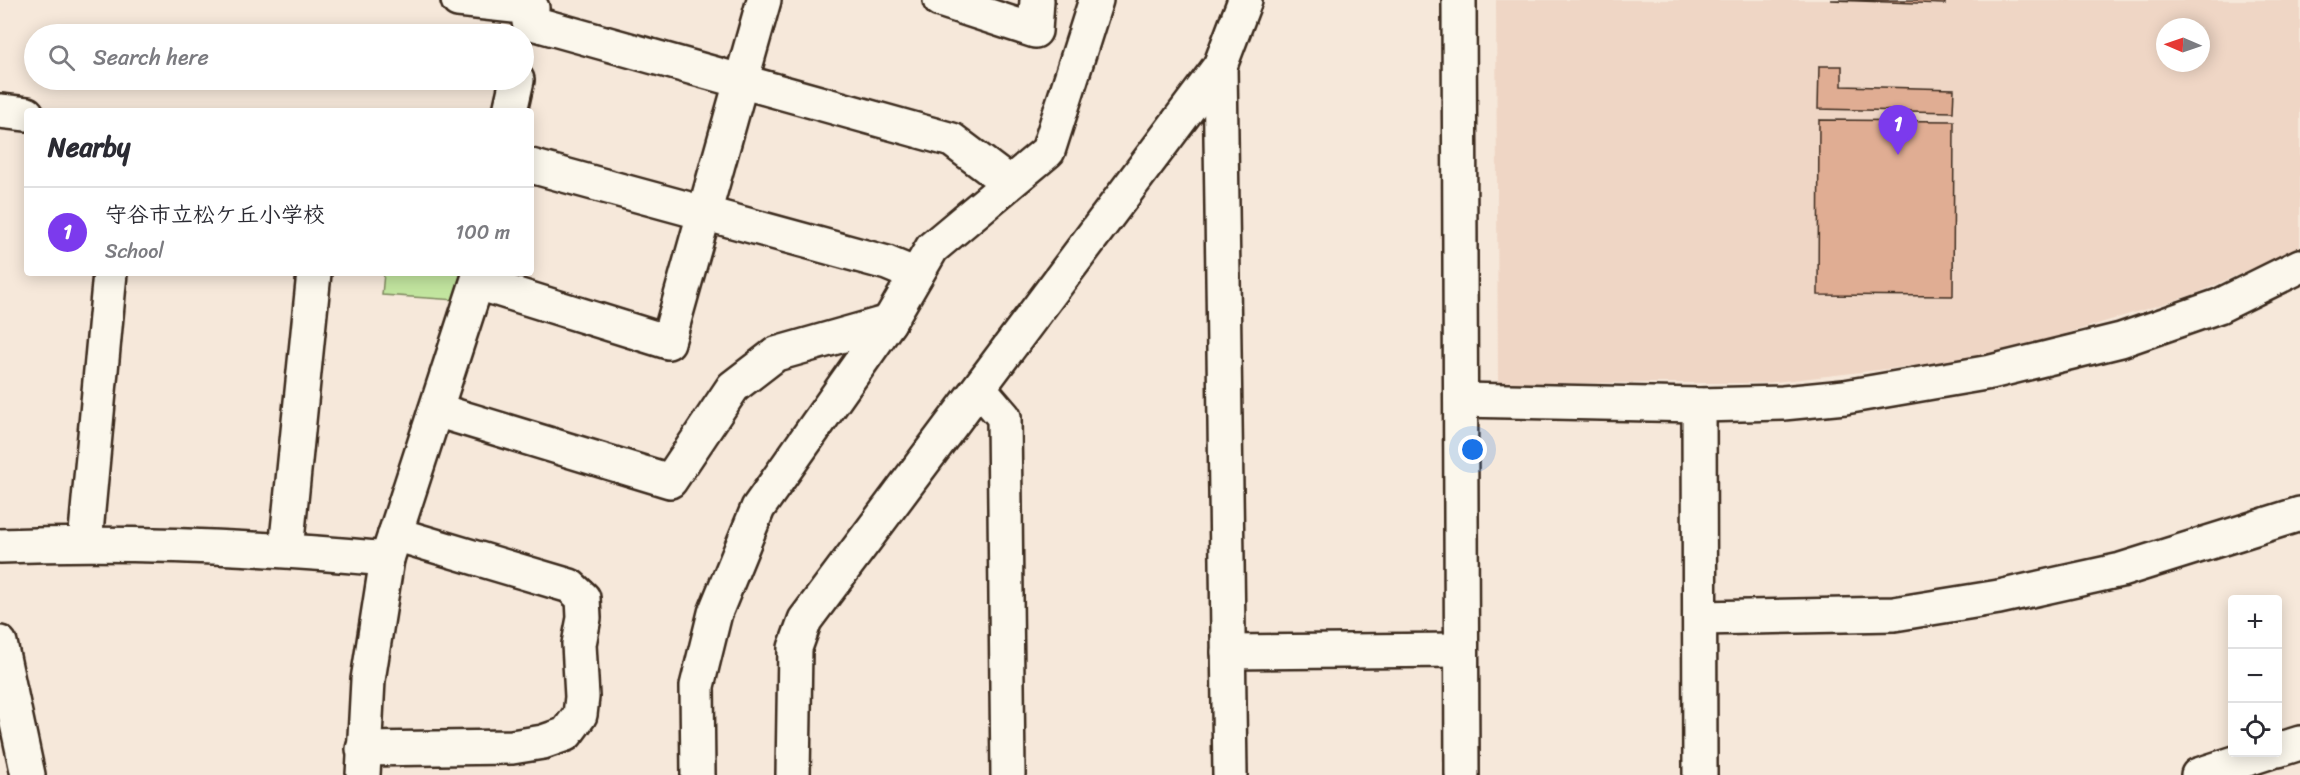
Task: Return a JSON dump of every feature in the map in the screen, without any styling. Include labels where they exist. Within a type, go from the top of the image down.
[{"type":"street","points":[[458,0],[952,140],[1009,183]]},
{"type":"street","points":[[0,546],[85,543],[286,550],[391,546],[570,586],[583,598],[584,618],[579,644],[582,697],[580,715],[566,734],[543,742],[512,747],[363,762],[368,680],[391,546],[479,278],[668,342],[764,0]]},
{"type":"street","points":[[939,0],[1035,31],[1037,0]]},
{"type":"street","points":[[698,775],[697,686],[715,613],[758,508],[889,322],[932,248],[1048,151],[1096,0]]},
{"type":"street","points":[[793,775],[795,648],[805,620],[1220,66],[1245,0]]},
{"type":"street","points":[[1459,0],[1462,775]]},
{"type":"street","points":[[1220,66],[1230,775]]},
{"type":"street","points":[[511,108],[515,90]]},
{"type":"street","points":[[0,111],[24,114]]},
{"type":"street","points":[[534,167],[887,263],[916,275]]},
{"type":"street","points":[[1461,400],[1699,405],[1783,403],[1845,397],[1990,372],[2121,340],[2219,306],[2300,266]]},
{"type":"street","points":[[85,543],[110,276]]},
{"type":"street","points":[[286,550],[314,276]]},
{"type":"street","points":[[436,410],[670,481],[733,387],[776,354],[889,322]]},
{"type":"street","points":[[980,389],[1004,417],[1008,775]]},
{"type":"street","points":[[1699,405],[1700,775]]},
{"type":"street","points":[[1700,618],[1894,614],[1999,597],[2121,570],[2300,514]]},
{"type":"street","points":[[0,643],[28,775]]},
{"type":"street","points":[[1228,652],[1460,650]]},
{"type":"street","points":[[2282,748],[2300,743]]},
{"type":"street","points":[[2198,775],[2256,757]]},
{"type":"shaded area","points":[[1496,0],[2300,0],[2300,247],[2195,294],[1990,357],[1766,383],[1498,383]]},
{"type":"green space","points":[[384,276],[461,276],[457,300],[382,295]]},
{"type":"building","points":[[1830,0],[1945,0],[1945,4]]},
{"type":"building","points":[[1819,66],[1842,66],[1842,86],[1954,89],[1953,112],[1818,109]]},
{"type":"building","points":[[1819,120],[1954,121],[1953,296],[1818,295]]},
{"type":"place","name":"守谷市立松ケ丘小学校","points":[[1898,155]]}]
